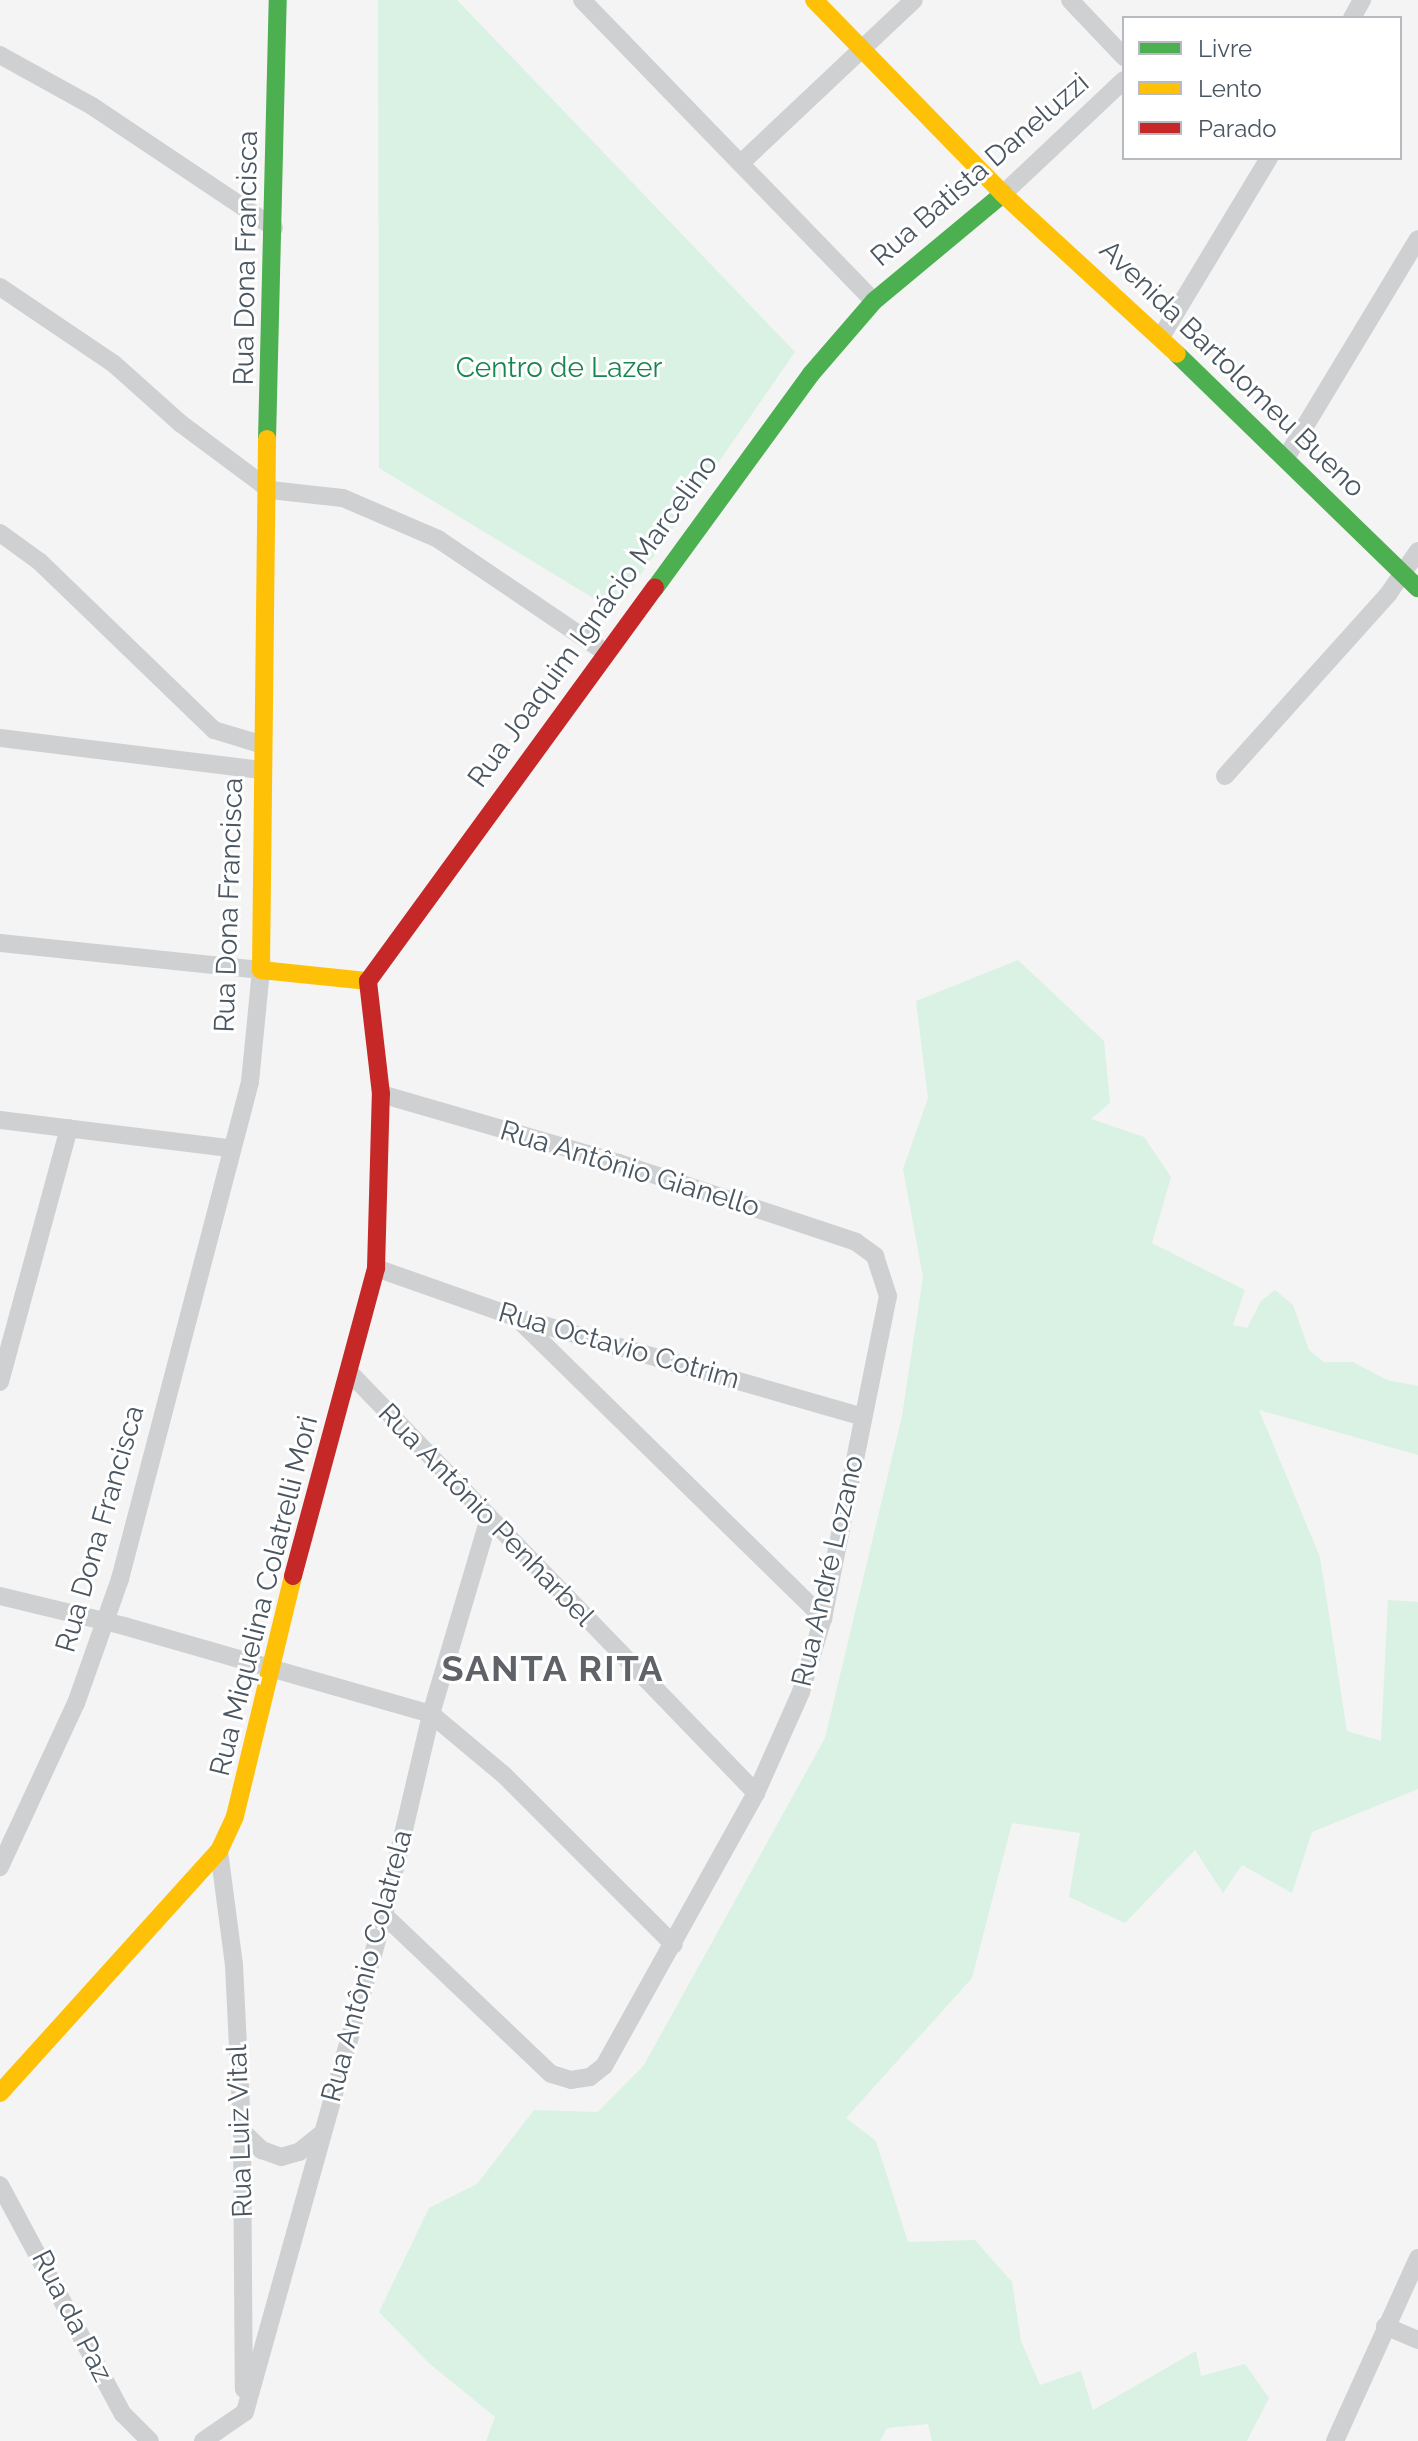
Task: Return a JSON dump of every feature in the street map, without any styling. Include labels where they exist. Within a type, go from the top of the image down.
[{"type":"street","name":"Rua Dona Francisca","points":[[0,1867],[76,1703],[107,1621],[229,1148],[250,1082],[261,970],[260,744],[270,490],[278,0]]},
{"type":"street","points":[[582,0],[874,301]]},
{"type":"street","name":"Avenida Bartolomeu Bueno","points":[[814,0],[1003,194],[1287,456],[1418,588]]},
{"type":"street","points":[[742,162],[864,51],[914,0]]},
{"type":"street","points":[[1070,0],[1122,55]]},
{"type":"street","points":[[0,55],[92,106],[274,228]]},
{"type":"street","name":"Rua Batista Daneluzzi","points":[[874,301],[978,210],[1003,194],[1122,82]]},
{"type":"street","points":[[1161,337],[1268,160]]},
{"type":"street","points":[[1287,456],[1418,239]]},
{"type":"street","points":[[0,287],[114,364],[192,433],[270,490],[343,498],[425,533],[605,652]]},
{"type":"street","name":"Rua Joaquim Ignácio Marcelino","points":[[368,981],[760,441],[874,301]]},
{"type":"street","points":[[0,533],[40,562],[205,723],[238,741],[260,744]]},
{"type":"street","points":[[1225,776],[1404,575],[1418,551]]},
{"type":"street","points":[[0,738],[261,770]]},
{"type":"street","points":[[0,943],[368,981]]},
{"type":"street","name":"Rua Miquelina Colatrelli Mori","points":[[0,2093],[219,1851],[235,1816],[254,1749],[268,1667],[351,1374],[376,1268],[381,1094],[368,981]]},
{"type":"street","name":"Rua Antônio Gianello","points":[[381,1094],[649,1172],[856,1242],[875,1256]]},
{"type":"street","points":[[0,1120],[229,1148]]},
{"type":"street","points":[[0,1382],[69,1128]]},
{"type":"street","name":"Rua André Lozano","points":[[384,1915],[551,2074],[571,2080],[590,2077],[604,2066],[756,1793],[801,1692],[823,1618],[888,1296],[875,1256]]},
{"type":"street","name":"Rua Octavio Cotrim","points":[[376,1268],[515,1317],[863,1417]]},
{"type":"street","points":[[515,1317],[823,1618]]},
{"type":"street","name":"Rua Antônio Penharbel","points":[[351,1374],[488,1521],[756,1793]]},
{"type":"street","name":"Rua Antônio Colatrela","points":[[245,2412],[384,1915],[431,1714],[488,1521]]},
{"type":"street","points":[[0,1596],[107,1621],[431,1714],[504,1775],[674,1945]]},
{"type":"street","name":"Rua Luiz Vital","points":[[219,1851],[234,1965],[242,2131],[245,2412]]},
{"type":"street","points":[[242,2131],[262,2150],[281,2157],[299,2152],[320,2135]]},
{"type":"street","name":"Rua da Paz","points":[[0,2185],[123,2414],[150,2441]]},
{"type":"street","points":[[1335,2441],[1418,2258]]},
{"type":"street","points":[[1385,2326],[1418,2340]]},
{"type":"street","points":[[203,2441],[245,2412]]},
{"type":"green space","name":"Centro de Lazer","points":[[378,0],[457,0],[795,352],[625,597],[598,601],[379,468]]},
{"type":"green space","points":[[1018,960],[1104,1041],[1110,1103],[1091,1119],[1144,1137],[1171,1177],[1152,1243],[1245,1290],[1233,1325],[1247,1328],[1261,1301],[1275,1290],[1293,1305],[1309,1350],[1324,1362],[1353,1362],[1387,1380],[1418,1386],[1418,1455],[1259,1410],[1320,1557],[1347,1731],[1381,1741],[1388,1600],[1418,1602],[1418,1789],[1312,1832],[1292,1893],[1242,1865],[1223,1893],[1195,1850],[1125,1923],[1069,1897],[1080,1833],[1012,1823],[972,1978],[846,2118],[876,2141],[908,2242],[975,2240],[1012,2282],[1021,2341],[1040,2385],[1081,2371],[1093,2410],[1196,2351],[1201,2376],[1245,2364],[1269,2398],[1247,2441],[932,2441],[928,2424],[887,2428],[880,2441],[486,2441],[495,2417],[430,2364],[379,2312],[429,2208],[477,2184],[534,2110],[598,2112],[644,2065],[825,1738],[902,1416],[923,1277],[903,1169],[928,1098],[916,1001]]},
{"type":"traffic: fast","points":[[267,439],[278,0]]},
{"type":"traffic: fast","points":[[655,588],[811,374],[874,301],[1003,194]]},
{"type":"traffic: fast","points":[[1177,354],[1418,588]]},
{"type":"traffic: slow","points":[[814,0],[1003,194],[1177,354]]},
{"type":"traffic: slow","points":[[267,439],[261,970],[368,981]]},
{"type":"traffic: slow","points":[[0,2093],[219,1851],[235,1816],[293,1576]]},
{"type":"traffic: jam","points":[[368,981],[655,588]]},
{"type":"traffic: jam","points":[[293,1576],[376,1268],[381,1094],[368,981]]},
{"type":"district","name":"SANTA RITA","points":[[553,1669]]}]
